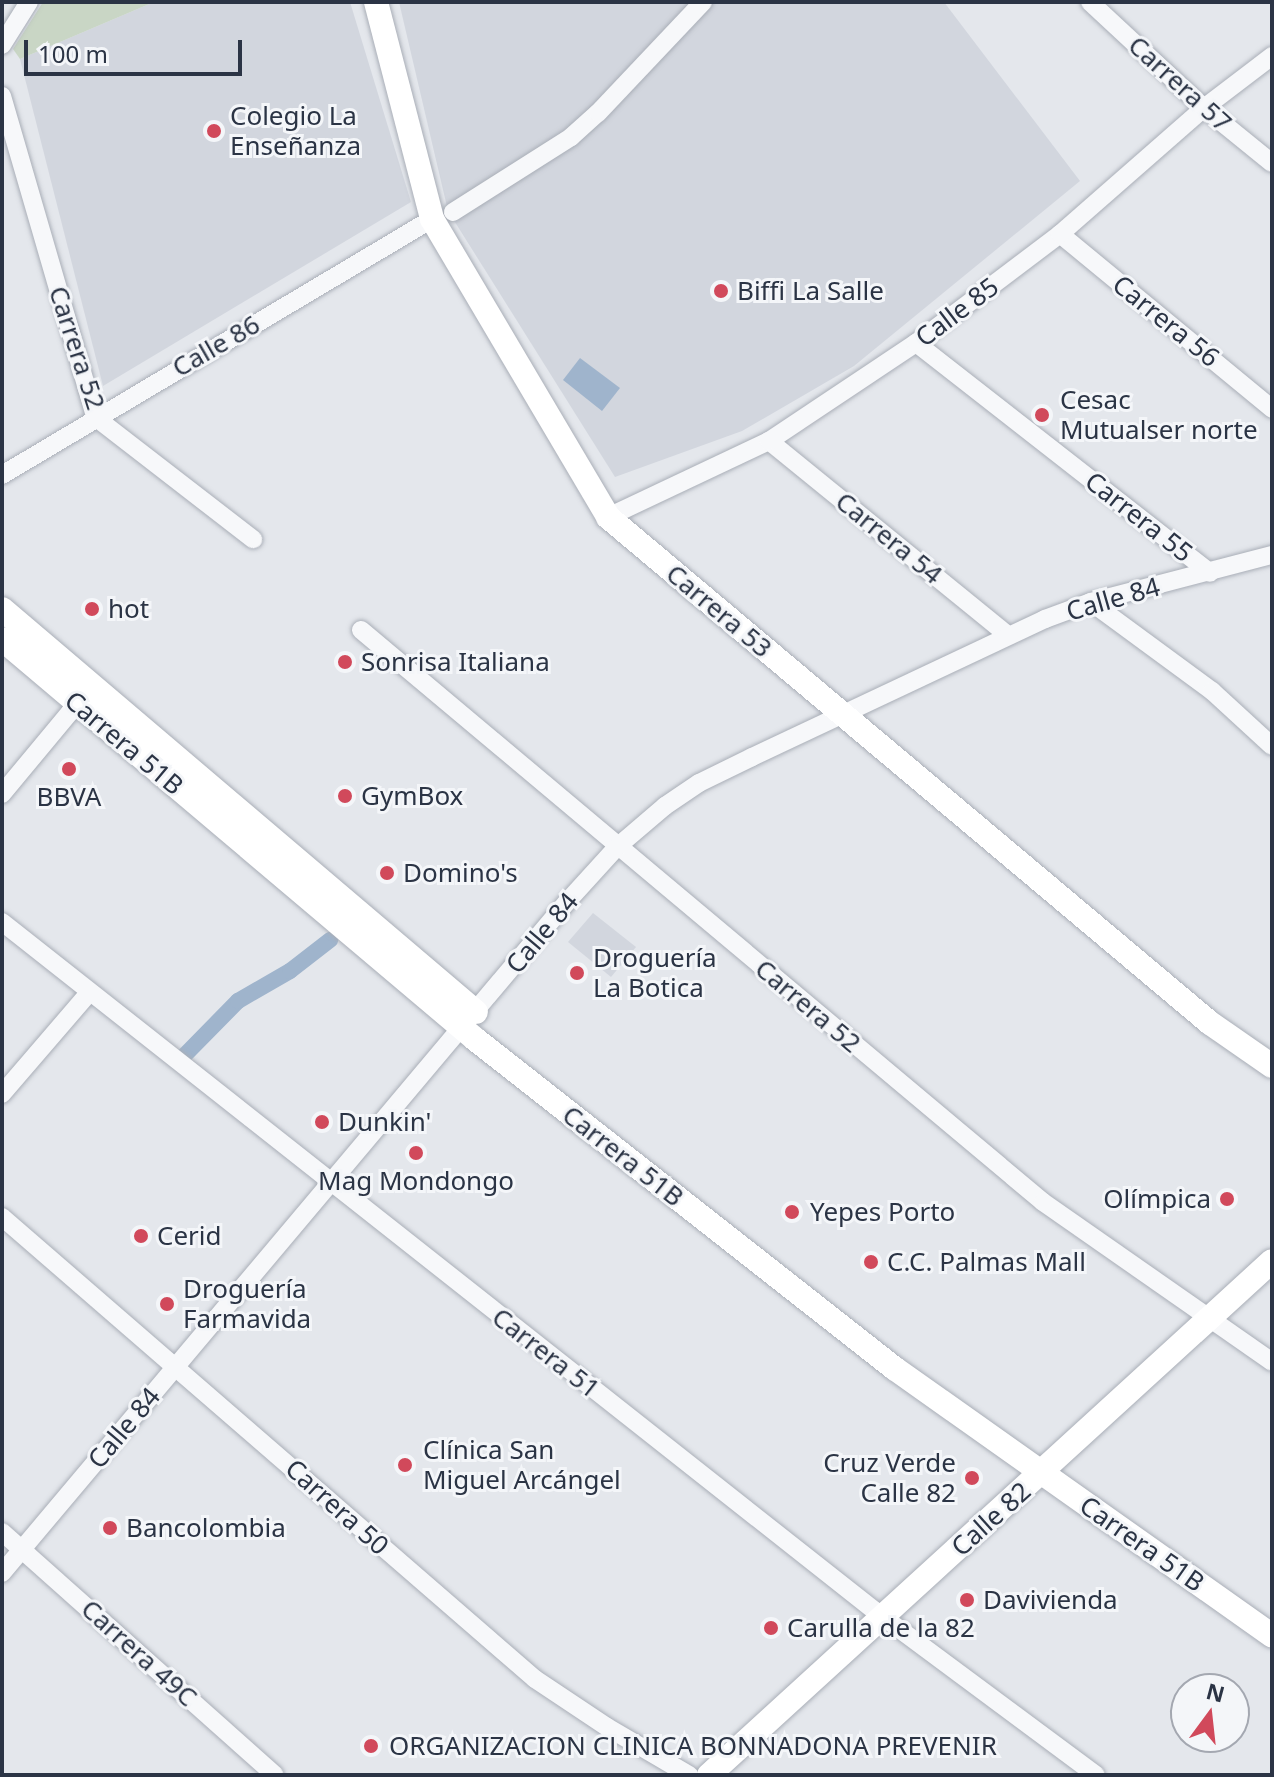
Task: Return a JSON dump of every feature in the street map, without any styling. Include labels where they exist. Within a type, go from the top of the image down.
[{"type":"main road","name":"Carrera 53","points":[[376,2],[442,216],[608,517],[1210,1023],[1272,1066]]},
{"type":"main road","name":"Carrera 51B","points":[[2,609],[469,1020]]},
{"type":"main road","name":"Carrera 51B","points":[[2,639],[81,707],[894,1368],[1272,1636]]},
{"type":"main road","name":"Calle 82","points":[[709,1775],[1272,1261]]},
{"type":"street","points":[[2,45],[29,2]]},
{"type":"street","name":"Calle 86","points":[[2,475],[571,137],[598,113],[703,2]]},
{"type":"street","name":"Carrera 57","points":[[1090,2],[1204,108],[1272,163]]},
{"type":"street","name":"Calle 85","points":[[608,517],[769,441],[916,343],[1060,234],[1204,108],[1272,56]]},
{"type":"street","name":"Carrera 52","points":[[2,96],[7,132],[95,417],[253,539]]},
{"type":"street","name":"Carrera 56","points":[[1060,234],[1272,409]]},
{"type":"street","name":"Carrera 55","points":[[916,343],[1210,573]]},
{"type":"street","name":"Carrera 54","points":[[769,441],[1008,635]]},
{"type":"street","name":"Calle 84","points":[[2,1573],[617,847],[665,806],[699,783],[1008,635],[1091,602],[1272,555]]},
{"type":"street","points":[[1091,602],[1212,691],[1272,746]]},
{"type":"street","name":"Carrera 52","points":[[361,630],[1043,1202],[1272,1362]]},
{"type":"street","points":[[2,794],[70,712],[103,696]]},
{"type":"street","name":"Carrera 51","points":[[2,922],[883,1617],[1096,1775]]},
{"type":"street","points":[[2,1094],[89,993]]},
{"type":"street","name":"Carrera 50","points":[[2,1217],[177,1365],[535,1679],[607,1727],[689,1775]]},
{"type":"street","name":"Carrera 49C","points":[[2,1532],[275,1775]]},
{"type":"shaded area","name":"Colegio La Enseñanza","points":[[154,2],[350,2],[411,202],[103,386],[20,59]]},
{"type":"shaded area","name":"Biffi La Salle","points":[[399,2],[944,2],[1080,181],[854,366],[742,431],[615,477],[448,211]]},
{"type":"shaded area","points":[[593,913],[636,947],[611,977],[568,942]]},
{"type":"green space","points":[[43,2],[154,2],[20,59],[13,49]]},
{"type":"water","points":[[580,358],[620,388],[602,411],[563,380]]},
{"type":"waterway","points":[[178,1062],[238,1001],[290,971],[330,940]]},
{"type":"place","name":"Colegio La Enseñanza","points":[[214,131]]},
{"type":"place","name":"Biffi La Salle","points":[[721,291]]},
{"type":"place","name":"Cesac Mutualser norte","points":[[1042,415]]},
{"type":"place","name":"hot","points":[[92,609]]},
{"type":"place","name":"Sonrisa Italiana","points":[[345,662]]},
{"type":"place","name":"BBVA","points":[[69,769]]},
{"type":"place","name":"GymBox","points":[[345,796]]},
{"type":"place","name":"Domino's","points":[[387,873]]},
{"type":"place","name":"Droguería La Botica","points":[[577,973]]},
{"type":"place","name":"Dunkin'","points":[[322,1122]]},
{"type":"place","name":"Mag Mondongo","points":[[416,1153]]},
{"type":"place","name":"Olímpica","points":[[1227,1199]]},
{"type":"place","name":"Yepes Porto","points":[[792,1212]]},
{"type":"place","name":"Cerid","points":[[141,1236]]},
{"type":"place","name":"C.C. Palmas Mall","points":[[871,1262]]},
{"type":"place","name":"Droguería Farmavida","points":[[167,1304]]},
{"type":"place","name":"Clínica San Miguel Arcángel","points":[[405,1465]]},
{"type":"place","name":"Cruz Verde Calle 82","points":[[972,1478]]},
{"type":"place","name":"Bancolombia","points":[[110,1528]]},
{"type":"place","name":"Davivienda","points":[[967,1600]]},
{"type":"place","name":"Carulla de la 82","points":[[771,1628]]},
{"type":"place","name":"ORGANIZACION CLINICA BONNADONA PREVENIR","points":[[371,1746]]}]
